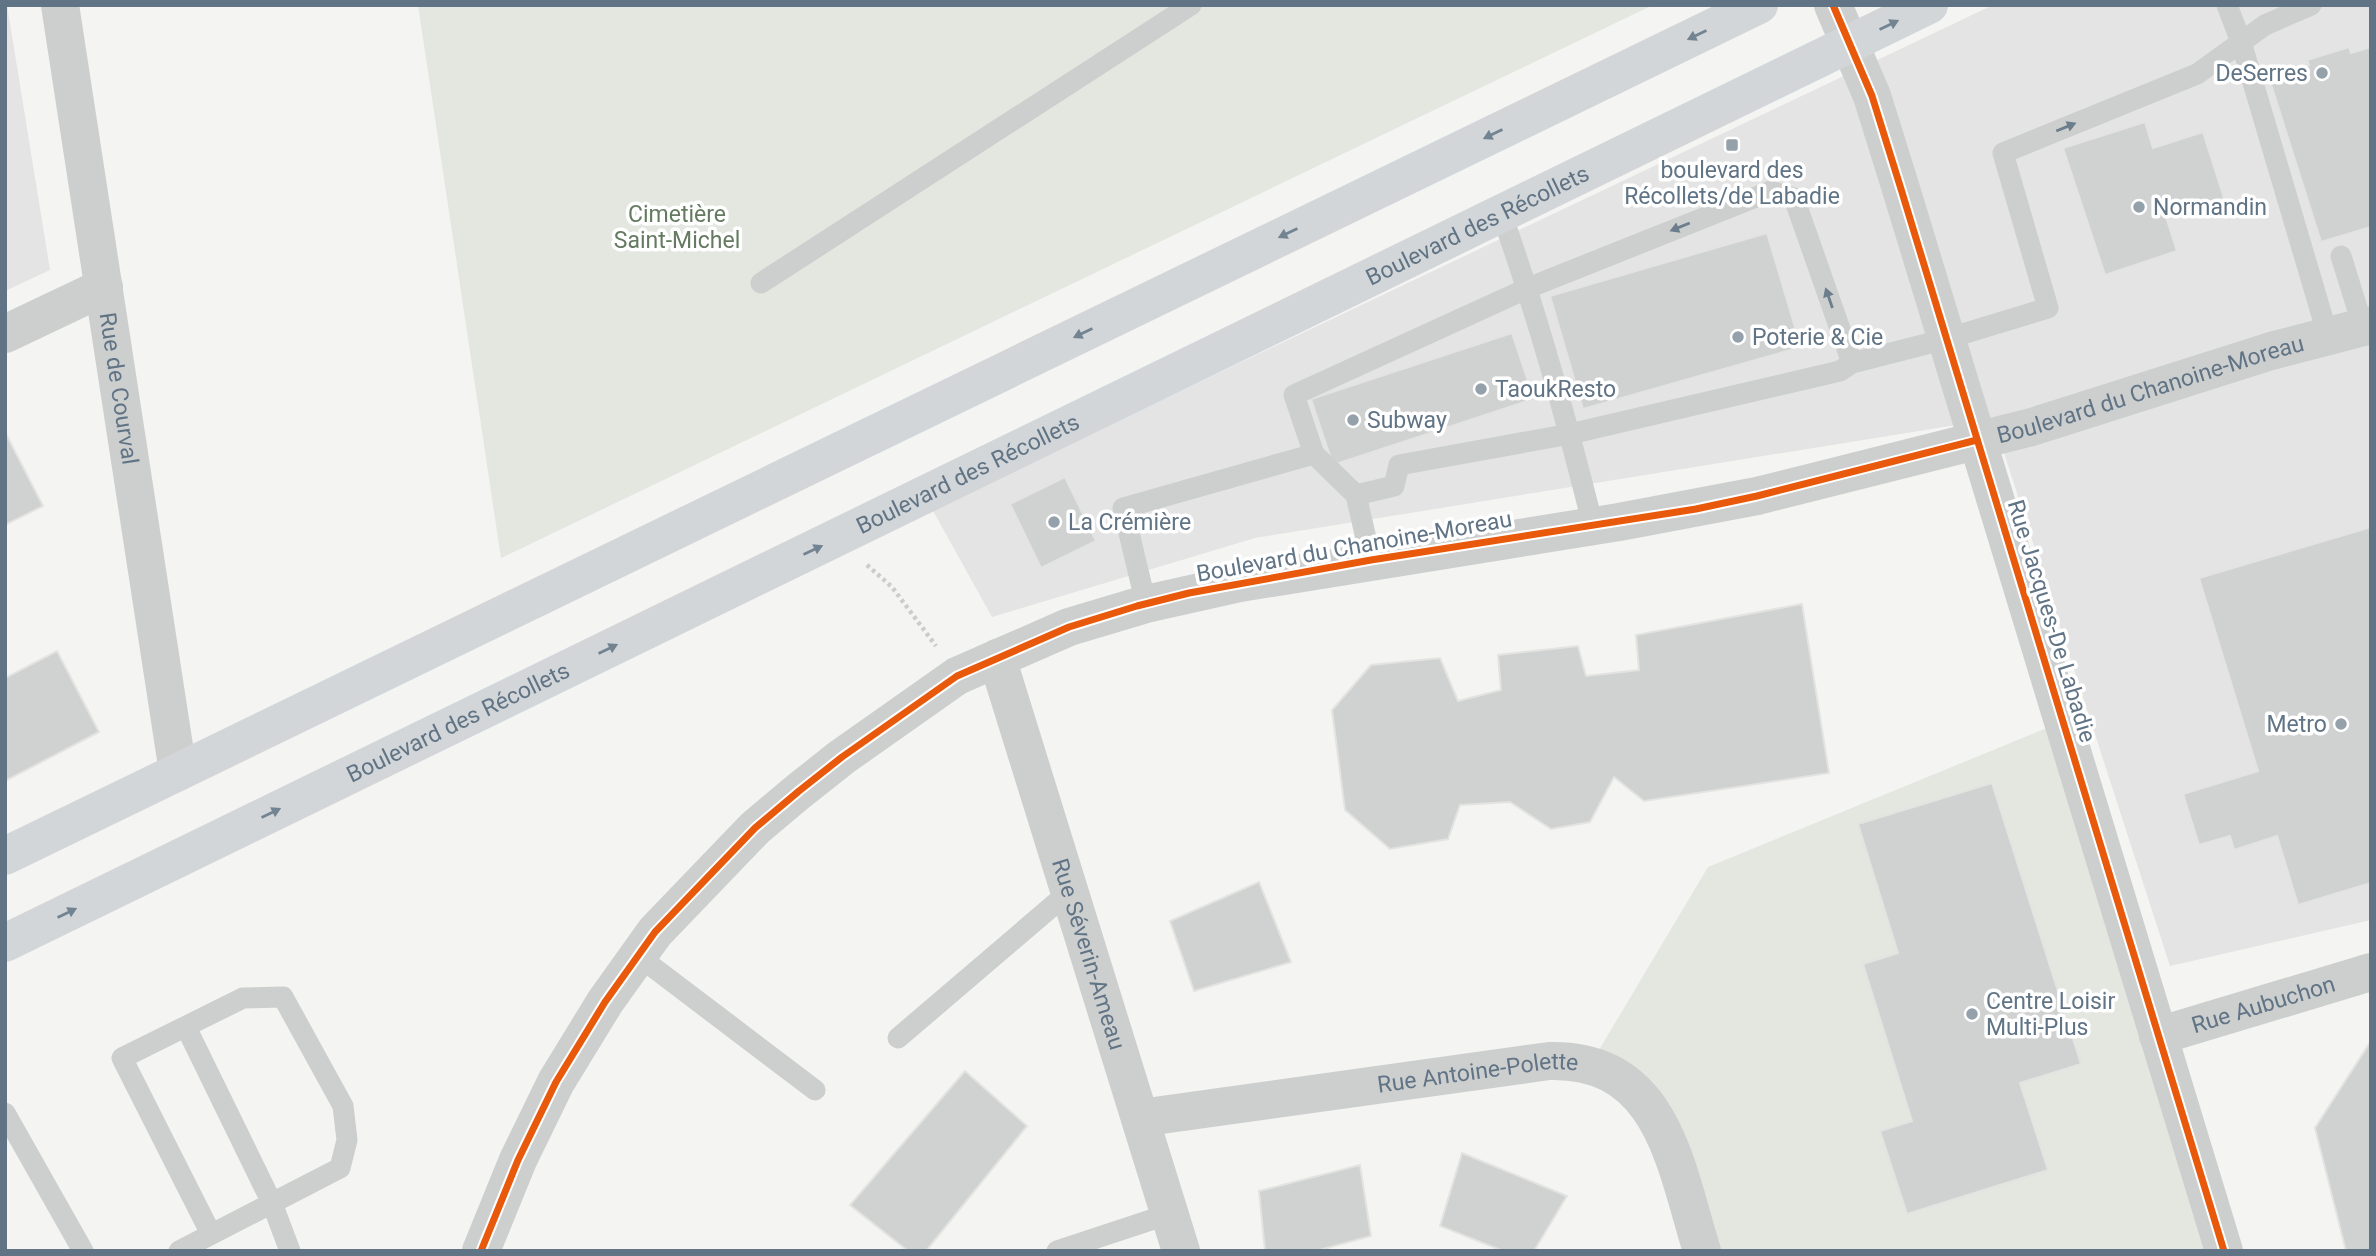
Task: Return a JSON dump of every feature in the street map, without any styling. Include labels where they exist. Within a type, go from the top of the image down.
[{"type":"main road","points":[[5,856],[1759,5]]},
{"type":"main road","name":"Boulevard des Récollets","points":[[5,943],[1929,5]]},
{"type":"street","name":"Rue de Courval","points":[[60,5],[178,772]]},
{"type":"street","name":"Rue Jacques-De Labadie","points":[[1833,5],[1872,96],[2224,1251]]},
{"type":"street","points":[[5,334],[104,287]]},
{"type":"street","name":"Boulevard du Chanoine-Moreau","points":[[481,1251],[536,1120],[583,1037],[637,956],[685,899],[755,828],[842,757],[957,676],[1069,627],[1146,604],[1240,583],[1593,526],[1757,496],[2051,422],[2271,351],[2354,329]]},
{"type":"street","name":"Rue Séverin-Ameau","points":[[998,658],[1181,1251]]},
{"type":"street","name":"Rue Aubuchon","points":[[2158,1037],[2371,972]]},
{"type":"street","name":"Rue Antoine-Polette","points":[[1140,1118],[1568,1060],[1608,1072],[1623,1081],[1637,1092],[1660,1122],[1702,1251]]},
{"type":"lane","points":[[761,283],[1191,5]]},
{"type":"lane","points":[[2227,5],[2354,329]]},
{"type":"lane","points":[[1356,495],[1394,486],[1399,465],[1570,434],[1840,371],[1852,363],[1946,339],[2048,308],[2003,153],[2197,74],[2264,25],[2311,5]]},
{"type":"lane","points":[[1371,560],[1356,495],[1314,454],[1294,395],[1528,288],[1771,191],[1794,198],[1852,363]]},
{"type":"lane","points":[[1502,215],[1528,288],[1593,526]]},
{"type":"lane","points":[[2341,256],[2354,329]]},
{"type":"lane","points":[[1146,604],[1123,508],[1314,454]]},
{"type":"lane","points":[[898,1038],[1070,891]]},
{"type":"lane","points":[[637,956],[815,1090]]},
{"type":"lane","points":[[179,1251],[340,1168],[347,1140],[343,1106],[283,997],[243,998],[122,1058],[211,1234]]},
{"type":"lane","points":[[186,1027],[272,1203],[290,1251]]},
{"type":"lane","points":[[5,1113],[83,1251]]},
{"type":"lane","points":[[1057,1251],[1170,1214]]},
{"type":"path","points":[[839,538],[892,587],[957,676]]},
{"type":"shaded area","points":[[5,5],[50,270],[5,291]]},
{"type":"shaded area","points":[[1993,5],[2371,5],[2371,920],[2170,966],[1993,419],[1255,538],[992,617],[932,509]]},
{"type":"green space","name":"Cimetière Saint-Michel","points":[[418,5],[1653,5],[501,558]]},
{"type":"green space","points":[[2064,721],[2218,1251],[1710,1251],[1676,1139],[1593,1060],[1708,867]]},
{"type":"building","points":[[2349,47],[2351,53],[2371,47],[2371,227],[2321,242],[2269,78],[2309,65],[2307,60]]},
{"type":"building","name":"Normandin","points":[[2145,122],[2153,148],[2203,132],[2224,198],[2166,217],[2177,251],[2105,275],[2063,148]]},
{"type":"building","points":[[1767,233],[1801,347],[1583,409],[1550,296]]},
{"type":"building","points":[[1512,333],[1534,399],[1333,465],[1311,399]]},
{"type":"building","points":[[5,432],[43,506],[5,525]]},
{"type":"building","points":[[1065,477],[1096,541],[1041,568],[1010,504]]},
{"type":"building","points":[[2371,527],[2371,883],[2298,905],[2277,836],[2234,850],[2230,836],[2199,845],[2183,794],[2258,771],[2199,578]]},
{"type":"building","points":[[1802,604],[1829,773],[1644,801],[1614,777],[1590,822],[1551,829],[1510,802],[1460,805],[1448,839],[1390,849],[1345,810],[1332,710],[1371,665],[1440,658],[1458,701],[1501,690],[1498,655],[1578,646],[1586,676],[1639,670],[1636,635]]},
{"type":"building","points":[[57,651],[99,732],[5,781],[5,678]]},
{"type":"building","name":"Centre Loisir Multi-Plus","points":[[1992,783],[2081,1064],[2020,1083],[2048,1170],[1907,1214],[1880,1131],[1912,1121],[1863,964],[1898,953],[1858,824]]},
{"type":"building","points":[[1259,882],[1291,962],[1194,991],[1170,921]]},
{"type":"building","points":[[2371,1041],[2371,1251],[2346,1251],[2315,1128]]},
{"type":"building","points":[[965,1071],[1027,1126],[926,1251],[908,1251],[850,1205]]},
{"type":"building","points":[[1462,1153],[1567,1196],[1534,1251],[1503,1251],[1440,1226]]},
{"type":"building","points":[[1360,1165],[1371,1236],[1316,1251],[1265,1251],[1259,1191]]},
{"type":"cycle path","points":[[1833,5],[1872,96],[2224,1251]]},
{"type":"cycle path","points":[[481,1251],[518,1160],[556,1082],[605,1002],[655,932],[755,828],[842,757],[957,676],[1069,627],[1189,593],[1371,560],[1696,509],[1977,440]]},
{"type":"place","name":"DeSerres","points":[[2322,73]]},
{"type":"place","name":"boulevard des Récollets/de Labadie","points":[[1732,145]]},
{"type":"place","name":"Normandin","points":[[2139,207]]},
{"type":"place","name":"Poterie & Cie","points":[[1738,337]]},
{"type":"place","name":"TaoukResto","points":[[1481,389]]},
{"type":"place","name":"Subway","points":[[1353,420]]},
{"type":"place","name":"La Crémière","points":[[1054,522]]},
{"type":"place","name":"Metro","points":[[2341,724]]},
{"type":"place","name":"Centre Loisir Multi-Plus","points":[[1972,1014]]}]
